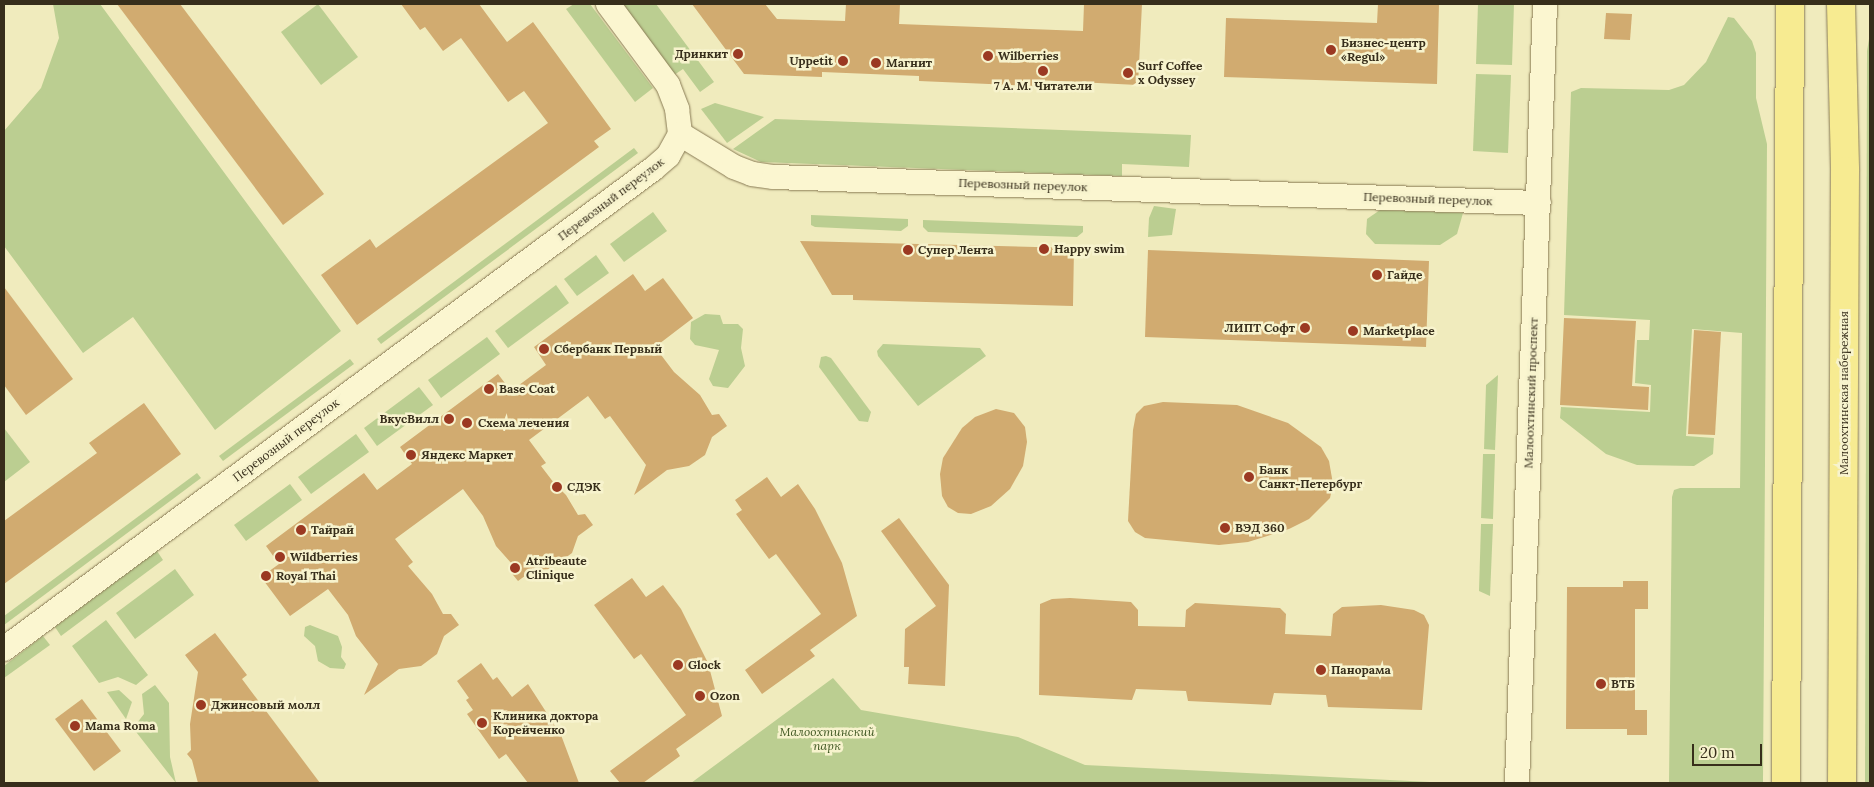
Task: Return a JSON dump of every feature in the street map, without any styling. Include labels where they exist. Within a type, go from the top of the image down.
[{"type":"main road","points":[[1786,783],[1790,4]]},
{"type":"main road","name":"Малоохтинская набережная","points":[[1841,4],[1845,170],[1842,783]]},
{"type":"street","points":[[608,4],[668,85],[677,109],[680,134]]},
{"type":"street","name":"Малоохтинский проспект","points":[[1517,783],[1545,4]]},
{"type":"street","points":[[1842,36],[1855,4]]},
{"type":"street","name":"Перевозный переулок","points":[[4,648],[653,169],[668,156],[680,134],[734,166],[752,174],[774,177],[1538,203]]},
{"type":"green space","points":[[53,4],[100,4],[341,331],[215,430],[133,317],[83,353],[4,246],[4,131],[41,88],[59,38]]},
{"type":"green space","points":[[318,4],[358,57],[321,85],[281,32]]},
{"type":"green space","points":[[574,4],[590,4],[653,88],[635,102],[566,9]]},
{"type":"green space","points":[[622,4],[656,4],[714,82],[700,92],[683,69],[674,75]]},
{"type":"green space","points":[[1478,4],[1514,4],[1512,65],[1476,64]]},
{"type":"green space","points":[[1728,17],[1734,18],[1752,41],[1756,53],[1756,98],[1767,144],[1763,783],[1669,783],[1672,497],[1674,490],[1680,488],[1740,488],[1742,333],[1692,329],[1686,436],[1714,438],[1713,454],[1694,466],[1637,465],[1606,454],[1560,418],[1561,407],[1650,412],[1651,385],[1635,383],[1637,340],[1649,340],[1650,320],[1564,315],[1571,92],[1581,88],[1669,90],[1684,85],[1706,62]]},
{"type":"green space","points":[[1870,33],[1870,783],[1865,783],[1867,51]]},
{"type":"green space","points":[[1476,74],[1511,75],[1508,153],[1473,151]]},
{"type":"green space","points":[[715,103],[764,117],[727,143],[701,109]]},
{"type":"green space","points":[[775,119],[1191,135],[1189,167],[1122,164],[1122,176],[761,162],[733,149]]},
{"type":"green space","points":[[634,148],[638,153],[381,344],[377,339]]},
{"type":"green space","points":[[1154,206],[1176,209],[1172,235],[1148,237],[1149,218]]},
{"type":"green space","points":[[1380,210],[1463,213],[1457,234],[1440,245],[1375,244],[1366,234],[1367,219]]},
{"type":"green space","points":[[653,212],[667,231],[624,262],[610,244]]},
{"type":"green space","points":[[811,215],[908,219],[908,226],[901,231],[815,227],[811,225]]},
{"type":"green space","points":[[923,220],[1083,226],[1083,232],[1077,237],[928,232],[923,227]]},
{"type":"green space","points":[[596,255],[609,273],[577,296],[564,279]]},
{"type":"green space","points":[[556,285],[569,303],[508,348],[495,331]]},
{"type":"green space","points":[[705,314],[720,315],[723,324],[738,324],[743,329],[741,348],[745,366],[728,388],[713,386],[709,379],[719,350],[695,345],[690,339],[691,322]]},
{"type":"green space","points":[[487,337],[500,354],[441,398],[428,380]]},
{"type":"green space","points":[[883,344],[980,348],[986,356],[918,406],[878,356],[877,351]]},
{"type":"green space","points":[[821,357],[831,358],[871,412],[868,422],[859,421],[819,367]]},
{"type":"green space","points":[[350,359],[354,364],[223,461],[219,456]]},
{"type":"green space","points":[[1498,375],[1495,450],[1484,449],[1486,385]]},
{"type":"green space","points":[[419,387],[433,405],[377,446],[364,428]]},
{"type":"green space","points":[[4,428],[30,462],[4,482]]},
{"type":"green space","points":[[356,434],[369,452],[311,494],[298,477]]},
{"type":"green space","points":[[1483,454],[1495,454],[1493,519],[1481,518]]},
{"type":"green space","points":[[197,473],[201,478],[4,625],[4,616]]},
{"type":"green space","points":[[290,484],[302,500],[246,541],[234,525]]},
{"type":"green space","points":[[1481,524],[1493,524],[1490,596],[1479,591]]},
{"type":"green space","points":[[157,551],[163,560],[61,636],[55,627]]},
{"type":"green space","points":[[175,569],[194,595],[135,639],[116,613]]},
{"type":"green space","points":[[106,620],[148,675],[136,685],[118,677],[99,683],[72,646]]},
{"type":"green space","points":[[310,625],[338,636],[342,647],[341,657],[346,664],[344,669],[330,668],[318,661],[315,646],[304,636],[305,627]]},
{"type":"green space","points":[[43,636],[50,645],[4,678],[4,666]]},
{"type":"green space","name":"Малоохтинский парк","points":[[833,678],[861,710],[1018,737],[1085,765],[1450,783],[691,783]]},
{"type":"green space","points":[[155,685],[169,703],[170,757],[176,783],[133,728],[144,714],[142,694]]},
{"type":"green space","points":[[119,690],[132,702],[126,719],[107,692]]},
{"type":"building","points":[[117,4],[180,4],[324,194],[283,225]]},
{"type":"building","points":[[401,4],[479,4],[507,42],[533,22],[611,129],[594,141],[599,147],[357,325],[321,275],[370,239],[376,248],[548,123],[524,91],[508,102],[461,38],[443,51],[425,27],[420,30]]},
{"type":"building","points":[[692,4],[765,4],[777,19],[845,21],[846,4],[900,4],[899,24],[1083,31],[1084,4],[1142,4],[1138,85],[1037,80],[1037,86],[919,81],[919,76],[822,72],[822,77],[744,74]]},
{"type":"building","name":"Бизнес-центр «Regul»","points":[[1378,4],[1439,4],[1437,84],[1224,77],[1226,18],[1377,23]]},
{"type":"building","points":[[1606,13],[1632,14],[1630,40],[1604,39]]},
{"type":"building","points":[[800,241],[1074,248],[1073,306],[853,300],[853,295],[832,295]]},
{"type":"building","points":[[1148,250],[1429,261],[1426,347],[1145,337]]},
{"type":"building","points":[[633,274],[645,291],[663,278],[693,318],[655,347],[674,372],[700,395],[712,415],[719,414],[727,426],[712,437],[705,455],[689,466],[667,470],[634,495],[646,465],[610,416],[605,419],[588,396],[529,440],[546,463],[541,466],[566,495],[578,515],[585,514],[593,525],[578,536],[572,553],[550,569],[533,570],[518,581],[509,570],[512,564],[496,546],[483,516],[463,489],[395,539],[413,562],[408,566],[432,594],[443,614],[451,614],[459,625],[444,636],[437,654],[421,666],[399,669],[364,695],[378,664],[356,636],[348,615],[328,589],[290,616],[261,577],[279,564],[266,546],[364,473],[377,490],[412,464],[400,447],[498,374],[511,391],[546,365],[534,347]]},
{"type":"building","points":[[4,287],[73,379],[26,415],[4,385]]},
{"type":"building","points":[[1564,318],[1636,321],[1632,386],[1649,387],[1648,410],[1560,405]]},
{"type":"building","points":[[1694,330],[1721,332],[1715,435],[1688,434]]},
{"type":"building","points":[[1163,402],[1237,405],[1288,423],[1321,447],[1329,461],[1333,484],[1330,498],[1309,519],[1289,529],[1248,542],[1219,545],[1145,538],[1135,532],[1128,521],[1133,430],[1136,414],[1144,406]]},
{"type":"building","points":[[144,403],[181,454],[4,584],[4,521],[97,453],[89,443]]},
{"type":"building","points":[[996,409],[1014,413],[1025,427],[1027,442],[1023,466],[1010,489],[991,506],[971,514],[958,513],[948,507],[942,496],[940,474],[943,458],[962,428],[975,417]]},
{"type":"building","points":[[767,477],[781,497],[798,484],[815,509],[842,563],[857,616],[810,650],[815,656],[762,694],[745,670],[821,614],[776,554],[769,559],[736,514],[742,510],[735,500]]},
{"type":"building","points":[[899,518],[949,585],[945,686],[908,684],[909,667],[904,667],[905,629],[936,606],[881,531]]},
{"type":"building","points":[[632,578],[646,597],[663,585],[681,609],[708,663],[722,716],[676,749],[680,756],[643,783],[620,783],[610,771],[686,715],[641,654],[634,659],[594,605]]},
{"type":"building","name":"ВТБ","points":[[1623,581],[1648,581],[1648,609],[1635,609],[1635,710],[1647,710],[1647,735],[1627,735],[1627,729],[1566,729],[1567,587],[1623,587]]},
{"type":"building","points":[[1070,598],[1131,602],[1138,610],[1138,626],[1185,627],[1186,610],[1195,603],[1280,608],[1286,614],[1285,634],[1331,636],[1333,614],[1342,607],[1381,605],[1414,610],[1424,615],[1429,625],[1422,710],[1328,707],[1326,695],[1274,693],[1271,705],[1188,701],[1186,691],[1136,689],[1132,700],[1039,695],[1040,604],[1052,599]]},
{"type":"building","points":[[215,633],[247,675],[242,679],[320,783],[198,783],[192,760],[187,754],[191,750],[190,724],[198,672],[185,655]]},
{"type":"building","points":[[481,663],[493,680],[497,677],[512,697],[528,684],[561,735],[579,783],[528,783],[506,754],[499,759],[467,714],[473,710],[466,700],[469,698],[457,681]]},
{"type":"building","points":[[82,699],[121,751],[94,771],[55,719]]},
{"type":"place","name":"Бизнес-центр «Regul»","points":[[1331,50]]},
{"type":"place","name":"Дринкит","points":[[738,54]]},
{"type":"place","name":"Wilberries","points":[[988,56]]},
{"type":"place","name":"Uppetit","points":[[843,61]]},
{"type":"place","name":"Магнит","points":[[876,63]]},
{"type":"place","name":"7 А. М. Читатели","points":[[1043,71]]},
{"type":"place","name":"Surf Coffee х Odyssey","points":[[1128,73]]},
{"type":"place","name":"Happy swim","points":[[1044,249]]},
{"type":"place","name":"Супер Лента","points":[[908,250]]},
{"type":"place","name":"Гайде","points":[[1377,275]]},
{"type":"place","name":"ЛИПТ Софт","points":[[1305,328]]},
{"type":"place","name":"Marketplace","points":[[1353,331]]},
{"type":"place","name":"Сбербанк Первый","points":[[544,349]]},
{"type":"place","name":"Base Coat","points":[[489,389]]},
{"type":"place","name":"ВкусВилл","points":[[449,419]]},
{"type":"place","name":"Схема лечения","points":[[467,423]]},
{"type":"place","name":"Яндекс Маркет","points":[[411,455]]},
{"type":"place","name":"Банк Санкт-Петербург","points":[[1249,477]]},
{"type":"place","name":"СДЭК","points":[[557,487]]},
{"type":"place","name":"ВЭД 360","points":[[1225,528]]},
{"type":"place","name":"Тайрай","points":[[301,530]]},
{"type":"place","name":"Wildberries","points":[[280,557]]},
{"type":"place","name":"Atribeaute Clinique","points":[[515,568]]},
{"type":"place","name":"Royal Thai","points":[[266,576]]},
{"type":"place","name":"Glock","points":[[678,665]]},
{"type":"place","name":"Панорама","points":[[1321,670]]},
{"type":"place","name":"ВТБ","points":[[1601,684]]},
{"type":"place","name":"Ozon","points":[[700,696]]},
{"type":"place","name":"Джинсовый молл","points":[[201,705]]},
{"type":"place","name":"Клиника доктора Корейченко","points":[[482,723]]},
{"type":"place","name":"Mama Roma","points":[[75,726]]}]
